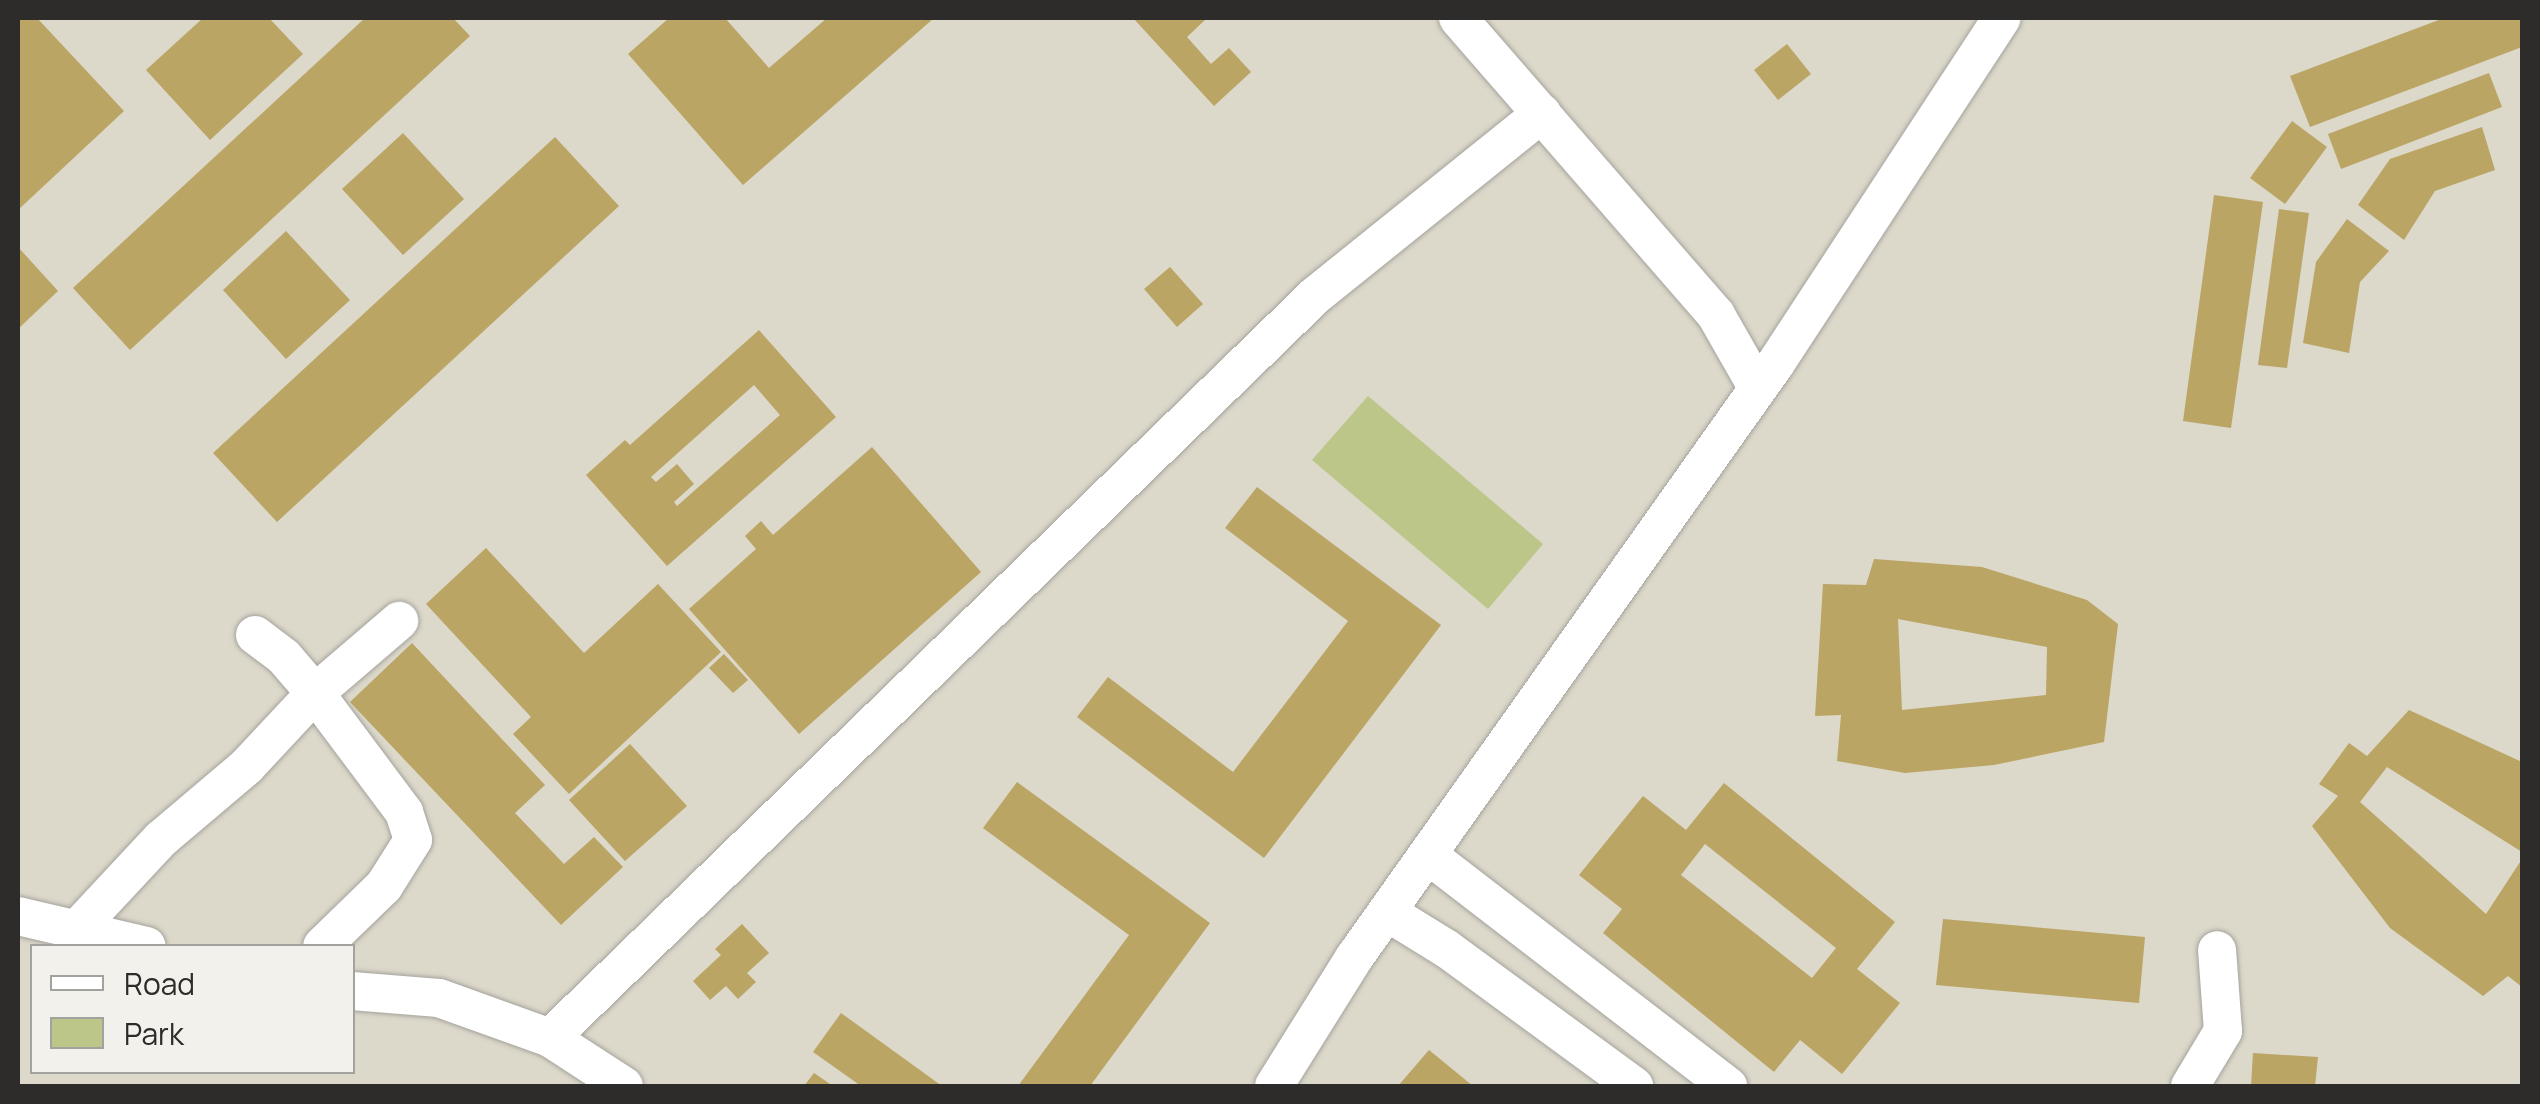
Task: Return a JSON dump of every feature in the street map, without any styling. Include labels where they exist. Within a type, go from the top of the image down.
[{"type":"street","points":[[1458,18],[1716,315],[1757,387]]},
{"type":"street","points":[[1274,1086],[1388,912],[1757,387],[2002,18]]},
{"type":"street","points":[[550,1038],[1316,295],[1542,113]]},
{"type":"street","points":[[77,930],[161,840],[247,766],[315,693],[398,621]]},
{"type":"street","points":[[256,635],[284,657],[315,693],[404,812],[413,840],[384,886],[324,944]]},
{"type":"street","points":[[1428,856],[1728,1086]]},
{"type":"street","points":[[1388,912],[1448,949],[1634,1086]]},
{"type":"street","points":[[18,916],[138,944]]},
{"type":"street","points":[[2190,1086],[2222,1032],[2217,950]]},
{"type":"street","points":[[355,991],[439,998],[550,1038],[624,1086]]},
{"type":"shaded area","points":[[18,18],[2522,18],[2522,1086],[18,1086]]},
{"type":"green space","points":[[1368,396],[1543,544],[1488,609],[1312,460]]},
{"type":"building","points":[[18,18],[37,18],[124,111],[18,210]]},
{"type":"building","points":[[203,18],[269,18],[303,54],[210,140],[146,70]]},
{"type":"building","points":[[365,18],[453,18],[470,36],[130,350],[73,288]]},
{"type":"building","points":[[669,18],[725,18],[769,68],[827,18],[934,18],[743,185],[628,54]]},
{"type":"building","points":[[1133,18],[1202,18],[1205,20],[1187,37],[1211,64],[1229,48],[1251,72],[1214,106]]},
{"type":"building","points":[[2444,18],[2522,18],[2522,47],[2310,127],[2290,76]]},
{"type":"building","points":[[1787,44],[1811,74],[1778,100],[1754,70]]},
{"type":"building","points":[[2489,73],[2502,107],[2341,169],[2328,134]]},
{"type":"building","points":[[2292,121],[2327,147],[2285,204],[2250,178]]},
{"type":"building","points":[[2482,127],[2495,170],[2435,191],[2404,240],[2358,205],[2390,159]]},
{"type":"building","points":[[403,133],[464,199],[403,255],[342,189]]},
{"type":"building","points":[[555,137],[619,206],[277,522],[213,453]]},
{"type":"building","points":[[2214,195],[2263,202],[2231,428],[2183,421]]},
{"type":"building","points":[[2279,209],[2309,213],[2287,368],[2258,365]]},
{"type":"building","points":[[2347,219],[2389,251],[2360,282],[2349,353],[2303,343],[2316,262]]},
{"type":"building","points":[[286,231],[350,300],[286,359],[223,290]]},
{"type":"building","points":[[18,247],[58,291],[18,329]]},
{"type":"building","points":[[1170,267],[1203,304],[1177,327],[1144,289]]},
{"type":"building","points":[[759,330],[836,417],[667,566],[586,475],[625,440],[630,445]],"holes":[[[754,385],[780,415],[677,506],[674,502],[694,484],[677,464],[656,482],[651,477]]]},
{"type":"building","points":[[872,447],[981,572],[799,734],[689,609],[756,549],[745,536],[761,521],[773,535]]},
{"type":"building","points":[[1257,487],[1441,625],[1264,858],[1077,717],[1108,677],[1233,772],[1348,621],[1225,528]]},
{"type":"building","points":[[486,548],[584,653],[658,584],[721,652],[569,794],[513,734],[531,717],[426,604]]},
{"type":"building","points":[[1874,559],[1982,567],[2087,600],[2118,624],[2104,742],[1994,765],[1905,773],[1837,761],[1841,715],[1815,716],[1823,584],[1866,585]],"holes":[[[1898,619],[2047,647],[2046,695],[1902,710]]]},
{"type":"building","points":[[412,643],[545,785],[515,813],[564,864],[594,837],[623,867],[561,925],[350,702]]},
{"type":"building","points":[[724,654],[748,680],[733,693],[709,668]]},
{"type":"building","points":[[2409,710],[2522,762],[2522,852],[2387,767],[2360,802],[2486,914],[2522,859],[2522,987],[2508,976],[2483,996],[2390,928],[2312,826],[2338,796],[2319,784],[2349,743],[2367,756]]},
{"type":"building","points":[[630,744],[687,806],[625,861],[569,800]]},
{"type":"building","points":[[1017,782],[1210,923],[1090,1086],[1018,1086],[1129,935],[983,828]]},
{"type":"building","points":[[1724,783],[1895,922],[1857,969],[1900,1003],[1842,1074],[1800,1040],[1774,1072],[1603,933],[1622,909],[1579,875],[1643,796],[1686,830]],"holes":[[[1705,844],[1836,948],[1812,978],[1681,875]]]},
{"type":"building","points":[[1943,919],[2145,937],[2139,1003],[1936,985]]},
{"type":"building","points":[[742,924],[769,953],[747,973],[756,982],[738,999],[726,986],[710,1000],[693,981],[721,955],[715,949]]},
{"type":"building","points":[[841,1013],[942,1086],[861,1086],[813,1052]]},
{"type":"building","points":[[1429,1050],[1473,1086],[1398,1086]]},
{"type":"building","points":[[2253,1053],[2318,1057],[2315,1086],[2251,1086]]},
{"type":"building","points":[[814,1073],[833,1086],[804,1086]]}]
